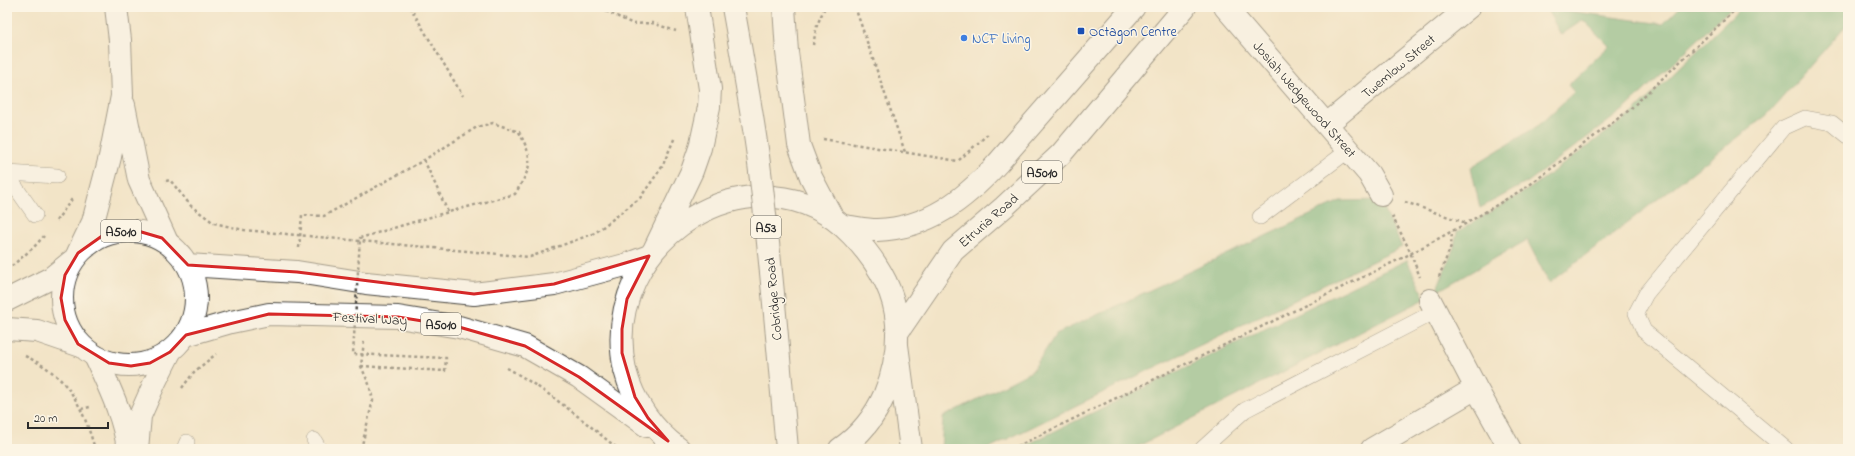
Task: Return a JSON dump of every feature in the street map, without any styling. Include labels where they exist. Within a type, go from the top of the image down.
[{"type":"main road","points":[[116,7],[120,40],[122,96],[139,180],[167,242]]},
{"type":"main road","points":[[673,445],[648,418],[635,397],[627,375],[622,353],[622,329],[627,299],[635,278],[652,252],[692,171],[700,148],[709,107],[710,89],[697,7]]},
{"type":"main road","name":"Cobridge Road","points":[[733,7],[747,82],[758,157],[787,449]]},
{"type":"main road","points":[[784,7],[787,52],[799,145],[811,177],[838,221],[865,248],[882,274],[895,309],[897,339],[911,449]]},
{"type":"main road","name":"A5010","points":[[838,221],[876,230],[906,226],[933,216],[956,203],[979,184],[1134,7]]},
{"type":"main road","name":"Etruria Road","points":[[897,339],[953,251],[1004,208],[1061,154],[1185,7]]},
{"type":"main road","name":"Josiah Wedgewood Street","points":[[1225,7],[1369,174],[1381,195]]},
{"type":"main road","name":"Twemlow Street","points":[[1327,124],[1469,7]]},
{"type":"main road","points":[[75,257],[93,222],[110,157],[122,96]]},
{"type":"main road","points":[[652,252],[677,227],[695,216],[728,202],[746,198],[787,199],[812,206],[838,221]]},
{"type":"main road","name":"A5010","points":[[7,300],[51,278],[88,244],[102,236],[124,230],[138,230],[167,242],[181,254],[188,264],[196,288],[196,312],[186,335],[170,352],[150,363],[131,366],[109,363],[89,352],[37,332],[7,329]]},
{"type":"main road","name":"A5010","points":[[188,264],[297,272],[366,283],[474,294],[554,284],[625,265],[652,252]]},
{"type":"main road","name":"A5010","points":[[75,257],[65,275],[61,298],[65,320],[89,352]]},
{"type":"main road","points":[[1433,306],[1510,449]]},
{"type":"main road","name":"Festival Way","points":[[186,335],[231,322],[269,314],[398,318],[459,326],[525,346],[579,377],[673,445]]},
{"type":"main road","points":[[840,449],[857,435],[868,423],[881,402],[893,374],[897,339]]},
{"type":"main road","points":[[89,352],[115,400],[127,438],[128,449]]},
{"type":"main road","points":[[137,449],[140,416],[170,352]]},
{"type":"main road","points":[[1372,449],[1476,388]]},
{"type":"lane","points":[[1786,449],[1644,331],[1636,313],[1646,294],[1783,128],[1805,118],[1832,123],[1848,136]]},
{"type":"lane","points":[[1260,217],[1349,150]]},
{"type":"lane","points":[[7,174],[57,176]]},
{"type":"lane","points":[[7,174],[35,215]]},
{"type":"lane","points":[[1202,449],[1245,410],[1433,306]]},
{"type":"path","points":[[410,7],[463,96]]},
{"type":"path","points":[[813,46],[817,24],[825,7]]},
{"type":"path","points":[[855,7],[905,152]]},
{"type":"path","points":[[1012,449],[1410,254],[1467,223],[1528,186],[1628,111],[1738,7]]},
{"type":"path","points":[[606,11],[633,24],[652,23],[676,30],[677,37]]},
{"type":"path","points":[[297,272],[302,215],[324,216],[424,160],[478,127],[493,123],[519,132],[529,150],[528,170],[515,194],[360,238],[353,354],[446,358],[445,370],[361,366]]},
{"type":"path","points":[[170,180],[191,206],[214,222],[244,230],[530,257],[595,233],[640,198],[662,167],[676,134]]},
{"type":"path","points":[[820,138],[958,161],[986,135]]},
{"type":"path","points":[[424,160],[448,212]]},
{"type":"path","points":[[1381,195],[1467,223]]},
{"type":"path","points":[[1381,195],[1410,254],[1433,306]]},
{"type":"path","points":[[1433,306],[1451,246],[1452,231]]},
{"type":"path","points":[[349,338],[371,340]]},
{"type":"path","points":[[361,449],[372,400],[369,384],[361,366],[364,340]]},
{"type":"path","points":[[20,354],[42,364],[64,382],[86,418],[95,449]]},
{"type":"path","points":[[178,393],[194,372],[211,356],[217,354]]},
{"type":"path","points":[[506,368],[525,378],[578,416],[618,449]]},
{"type":"highlighted area","points":[[125,230],[138,231],[162,238],[188,265],[297,272],[474,294],[554,284],[649,256],[627,299],[622,329],[622,353],[635,397],[648,418],[668,441],[579,377],[525,346],[459,327],[398,317],[269,314],[186,335],[170,352],[150,363],[131,366],[109,363],[78,344],[65,320],[61,298],[65,275],[78,253],[102,236]]},
{"type":"green space","points":[[1680,7],[1732,7],[1626,108],[1528,182],[1480,208],[1471,167],[1539,125],[1574,92],[1568,85],[1609,46],[1583,20],[1561,35],[1546,8],[1663,24]]},
{"type":"green space","points":[[1742,7],[1848,7],[1848,23],[1767,115],[1549,283],[1527,240],[1436,292],[1454,247],[1457,232],[1532,187],[1633,113]]},
{"type":"green space","points":[[1380,200],[1402,247],[987,449],[941,449],[943,417],[1032,371],[1056,334],[1340,201]]},
{"type":"green space","points":[[1407,260],[1425,299],[1133,449],[1018,449]]},
{"type":"place","name":"Octagon Centre","points":[[1081,31]]},
{"type":"place","name":"NCF Living","points":[[964,38]]}]
